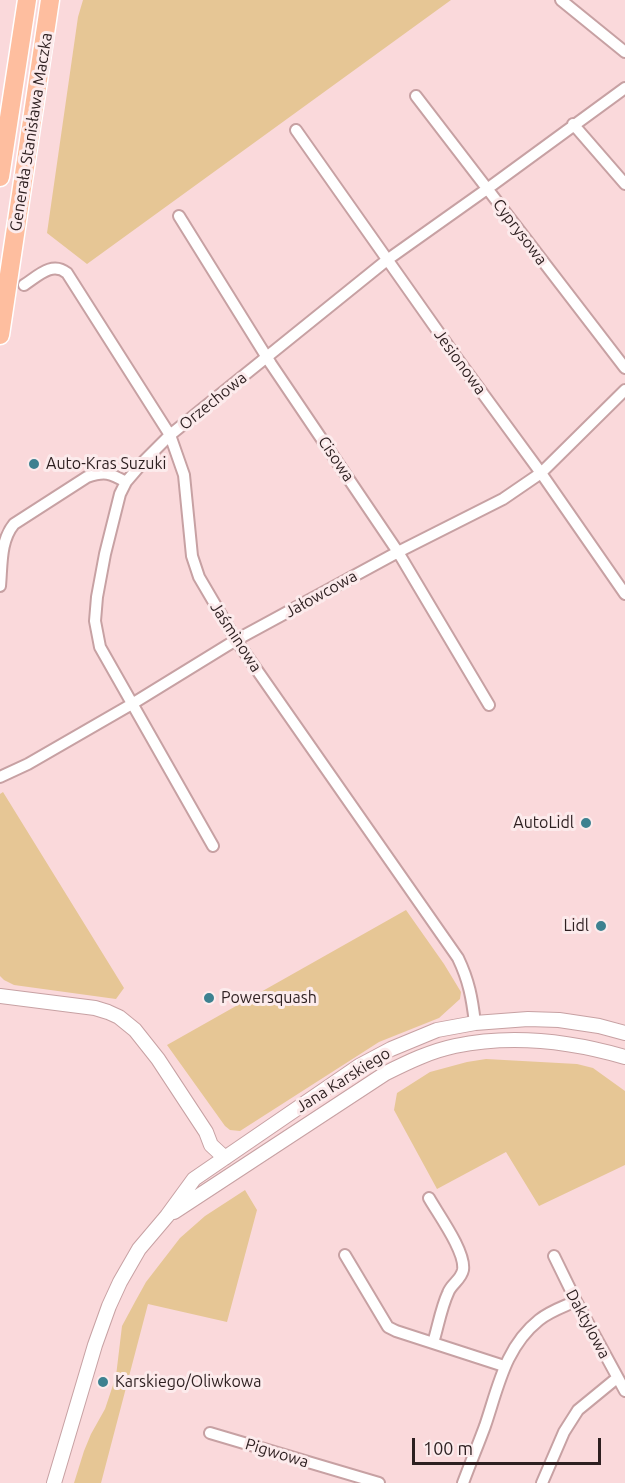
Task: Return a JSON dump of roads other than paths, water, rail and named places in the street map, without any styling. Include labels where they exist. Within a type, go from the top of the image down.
[{"type":"highway","points":[[12,93],[11,35],[16,0]]},
{"type":"highway","name":"Generała Stanisława Maczka","points":[[0,177],[27,0]]},
{"type":"highway","name":"Generała Stanisława Maczka","points":[[0,335],[50,0]]},
{"type":"highway","points":[[36,97],[52,51],[59,0]]},
{"type":"street","points":[[561,0],[625,52]]},
{"type":"street","name":"Orzechowa","points":[[213,846],[99,647],[94,621],[98,588],[115,512],[126,482],[170,435],[387,260],[625,88]]},
{"type":"street","name":"Cyprysowa","points":[[416,96],[625,368]]},
{"type":"street","points":[[573,124],[625,184]]},
{"type":"street","name":"Jesionowa","points":[[296,130],[625,594]]},
{"type":"street","name":"Cisowa","points":[[179,216],[267,357],[398,552],[489,705]]},
{"type":"street","name":"Jaśminowa","points":[[24,285],[53,267],[64,270],[170,435],[184,475],[190,536],[199,576],[236,640],[458,958],[467,978],[475,1023]]},
{"type":"street","name":"Jałowcowa","points":[[0,777],[28,764],[132,705],[236,640],[398,552],[503,499],[541,473],[625,390]]},
{"type":"street","points":[[0,586],[4,546],[14,524],[87,477],[100,472],[111,474],[126,482]]},
{"type":"street","points":[[0,996],[95,1008],[119,1017],[135,1030],[158,1059],[206,1132],[211,1145],[225,1158],[234,1173]]},
{"type":"street","points":[[526,1040],[528,1020]]},
{"type":"street","name":"Jana Karskiego","points":[[54,1483],[109,1306],[139,1249],[194,1179],[359,1066],[391,1049],[437,1030],[475,1023],[559,1020],[599,1026],[625,1033]]},
{"type":"street","name":"Jana Karskiego","points":[[167,1216],[386,1073],[404,1064],[455,1046],[499,1039],[557,1042],[625,1057]]},
{"type":"street","points":[[429,1198],[456,1244],[463,1268],[459,1278],[449,1290],[433,1343]]},
{"type":"street","points":[[345,1255],[388,1327],[504,1366]]},
{"type":"street","name":"Daktylowa","points":[[554,1256],[625,1391]]},
{"type":"street","points":[[463,1483],[504,1366],[516,1346],[535,1323],[546,1314],[576,1301]]},
{"type":"street","points":[[542,1483],[564,1432],[578,1410],[617,1378]]},
{"type":"street","name":"Pigwowa","points":[[210,1433],[379,1483]]},
{"type":"place","name":"Auto-Kras Suzuki","points":[[34,464]]},
{"type":"place","name":"AutoLidl","points":[[586,823]]},
{"type":"place","name":"Lidl","points":[[601,926]]},
{"type":"place","name":"Powersquash","points":[[209,998]]},
{"type":"place","name":"Karskiego/Oliwkowa","points":[[103,1382]]}]
